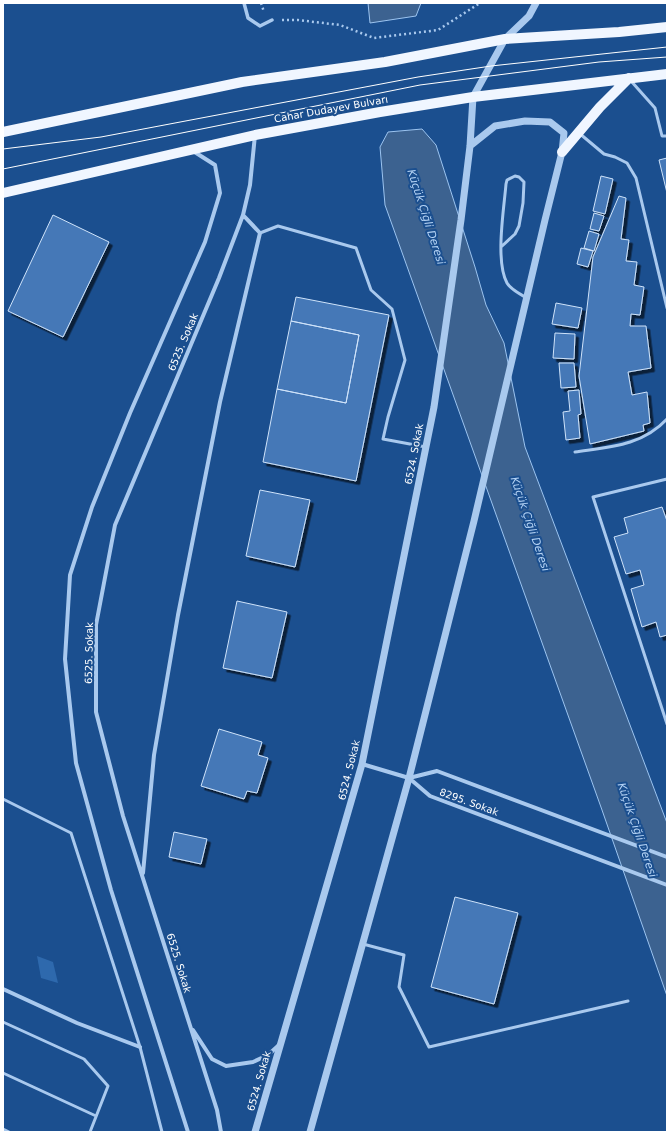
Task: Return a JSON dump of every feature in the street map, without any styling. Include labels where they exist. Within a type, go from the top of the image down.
[{"type":"main road","points":[[3,132],[242,82],[385,62],[505,39],[619,32],[667,27]]},
{"type":"main road","name":"Cahar Dudayev Bulvarı","points":[[3,193],[193,151],[255,135],[473,97],[667,74]]},
{"type":"main road","points":[[562,152],[600,107],[629,78]]},
{"type":"street","points":[[244,3],[248,18],[260,26],[272,20]]},
{"type":"street","points":[[473,97],[505,39],[530,16],[536,3]]},
{"type":"street","name":"6524. Sokak","points":[[255,1132],[362,764],[434,407],[461,220],[470,146],[473,97]]},
{"type":"street","points":[[310,1132],[409,778],[474,521],[562,152],[564,133],[550,122],[525,121],[495,126],[470,146]]},
{"type":"street","name":"6525. Sokak","points":[[221,1132],[217,1110],[123,816],[96,712],[96,625],[115,525],[219,278],[243,214],[250,185],[255,135]]},
{"type":"street","name":"6525. Sokak","points":[[188,1132],[111,890],[76,763],[65,659],[70,575],[92,507],[130,413],[205,242],[220,193],[215,165],[193,151]]},
{"type":"street","points":[[143,876],[154,755],[178,615],[220,402],[260,233],[243,214]]},
{"type":"street","points":[[362,764],[409,778]]},
{"type":"street","name":"8295. Sokak","points":[[409,778],[437,771],[592,827],[667,856]]},
{"type":"street","name":"8295. Sokak","points":[[409,778],[430,796],[667,885]]},
{"type":"street","points":[[3,989],[77,1023],[140,1047]]},
{"type":"street","points":[[188,1020],[200,1044],[212,1059],[226,1066],[253,1062],[268,1055],[281,1043]]},
{"type":"lane","points":[[629,78],[655,108],[662,136],[667,136]]},
{"type":"lane","points":[[579,133],[604,154],[622,159],[633,170],[667,308]]},
{"type":"lane","points":[[501,248],[515,234],[521,219],[524,182],[519,177],[515,176],[507,180],[506,184],[501,248],[507,283],[517,293],[527,298]]},
{"type":"lane","points":[[260,233],[278,226],[356,248],[371,290],[392,309],[405,360],[388,417],[384,439],[426,447]]},
{"type":"lane","points":[[575,452],[628,444],[651,433],[667,419]]},
{"type":"lane","points":[[667,479],[592,497],[667,724]]},
{"type":"lane","points":[[3,799],[71,833],[140,1047],[162,1132]]},
{"type":"lane","points":[[363,944],[404,955],[399,987],[429,1047],[628,1001]]},
{"type":"lane","points":[[3,1022],[84,1059],[108,1086],[90,1132]]},
{"type":"lane","points":[[3,1073],[96,1116]]},
{"type":"lane","points":[[3,1129],[9,1132]]},
{"type":"path","points":[[261,3],[262,9],[272,20],[298,20],[340,25],[374,38],[438,30],[480,3]]},
{"type":"shaded area","points":[[37,956],[53,962],[58,983],[41,978]]},
{"type":"water","points":[[368,3],[421,3],[416,16],[370,23]]},
{"type":"water","name":"Küçük Çiğli Deresi","points":[[422,129],[436,145],[486,305],[504,343],[525,447],[667,823],[667,996],[602,810],[385,205],[380,147],[388,132]]},
{"type":"building","points":[[667,158],[667,193],[659,160]]},
{"type":"building","points":[[601,176],[613,179],[605,214],[593,211]]},
{"type":"building","points":[[619,196],[626,198],[621,239],[629,240],[626,261],[637,262],[634,285],[644,287],[640,315],[631,314],[630,326],[646,326],[651,368],[628,372],[632,395],[647,392],[650,423],[643,425],[644,431],[590,444],[579,376],[593,257]]},
{"type":"building","points":[[594,213],[604,216],[599,231],[590,229]]},
{"type":"building","points":[[53,215],[109,242],[63,337],[8,311]]},
{"type":"building","points":[[589,231],[599,234],[594,251],[584,248]]},
{"type":"building","points":[[581,248],[593,251],[588,267],[577,264]]},
{"type":"building","points":[[296,297],[389,315],[356,481],[263,462],[277,389],[346,403],[359,335],[291,321]]},
{"type":"building","points":[[556,303],[582,308],[578,328],[552,324]]},
{"type":"building","points":[[291,321],[359,335],[346,403],[277,389]]},
{"type":"building","points":[[555,333],[575,334],[574,359],[553,358]]},
{"type":"building","points":[[559,363],[574,363],[576,387],[561,388]]},
{"type":"building","points":[[579,390],[581,414],[578,415],[580,438],[566,440],[563,412],[570,411],[568,391]]},
{"type":"building","points":[[260,490],[310,500],[295,567],[246,556]]},
{"type":"building","points":[[662,507],[667,521],[667,635],[660,637],[656,622],[642,627],[631,589],[644,585],[640,570],[626,574],[614,537],[628,533],[624,518]]},
{"type":"building","points":[[237,601],[287,612],[272,678],[223,668]]},
{"type":"building","points":[[219,729],[262,742],[258,755],[268,758],[257,793],[247,791],[244,799],[201,786]]},
{"type":"building","points":[[174,832],[207,839],[201,864],[169,857]]},
{"type":"building","points":[[455,897],[518,913],[494,1004],[431,987]]},
{"type":"tram line","points":[[3,149],[101,137],[418,77],[491,66],[667,47]]},
{"type":"tram line","points":[[3,169],[420,85],[599,62],[667,57]]}]
